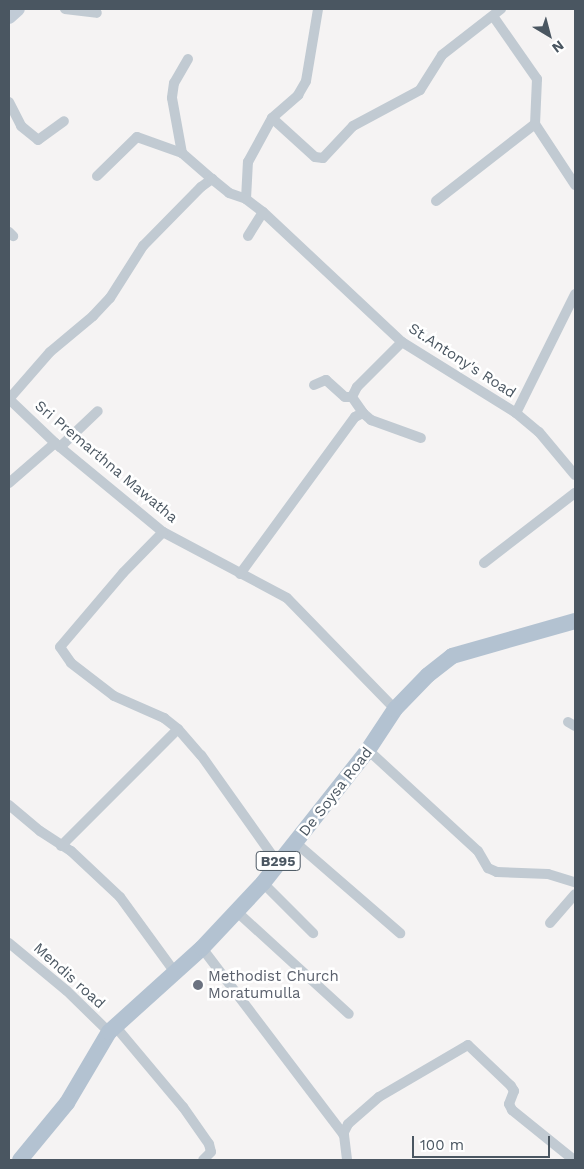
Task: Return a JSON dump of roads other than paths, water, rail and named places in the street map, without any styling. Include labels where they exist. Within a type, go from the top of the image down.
[{"type":"main road","name":"De Soysa Road","points":[[20,1160],[67,1103],[112,1029],[174,970],[202,948],[235,910],[263,883],[277,862],[296,843],[368,750],[394,709],[452,656],[575,621]]},
{"type":"street","points":[[9,17],[18,9]]},
{"type":"street","points":[[65,9],[97,13]]},
{"type":"street","points":[[246,198],[248,162],[272,118],[298,95],[306,81],[318,9]]},
{"type":"street","points":[[272,118],[316,157],[323,158],[353,126],[420,90],[442,55],[497,12],[537,79],[534,124],[575,185]]},
{"type":"street","points":[[182,153],[172,98],[174,83],[188,59]]},
{"type":"street","points":[[9,102],[22,126],[38,140],[44,139],[64,121]]},
{"type":"street","points":[[436,201],[534,124]]},
{"type":"street","points":[[97,176],[137,137],[182,153],[229,192],[246,198],[263,212],[248,236]]},
{"type":"street","points":[[9,399],[50,352],[110,298],[160,226],[212,178]]},
{"type":"street","name":"St.Antony's Road","points":[[263,212],[402,342],[516,413],[539,432],[575,475]]},
{"type":"street","points":[[516,413],[575,294]]},
{"type":"street","points":[[352,397],[357,387],[402,342]]},
{"type":"street","points":[[314,385],[326,380],[341,394],[352,397],[363,414],[387,427],[421,438]]},
{"type":"street","name":"Sri Premarthna Mawatha","points":[[9,399],[58,445],[163,532],[240,574],[254,578],[287,598],[394,709]]},
{"type":"street","points":[[9,483],[98,411]]},
{"type":"street","points":[[240,574],[355,417],[363,414]]},
{"type":"street","points":[[484,563],[575,493]]},
{"type":"street","points":[[163,532],[122,573],[60,647],[71,663],[114,696],[164,718],[178,729],[201,755],[277,862]]},
{"type":"street","points":[[61,846],[178,729]]},
{"type":"street","points":[[368,750],[478,850],[488,868],[497,872],[548,874],[575,882]]},
{"type":"street","points":[[9,805],[61,846],[71,851],[120,897],[174,970]]},
{"type":"street","points":[[296,843],[400,933]]},
{"type":"street","points":[[263,883],[313,933]]},
{"type":"street","points":[[550,923],[575,894]]},
{"type":"street","points":[[235,910],[349,1014]]},
{"type":"street","name":"Mendis road","points":[[9,943],[112,1029],[183,1107],[209,1144],[211,1152],[203,1160]]},
{"type":"street","points":[[202,948],[343,1134],[347,1160]]},
{"type":"street","points":[[343,1134],[348,1124],[378,1098],[468,1046],[504,1076],[514,1090],[510,1104],[512,1110],[574,1160]]},
{"type":"place","name":"Methodist Church Moratumulla","points":[[198,985]]}]
